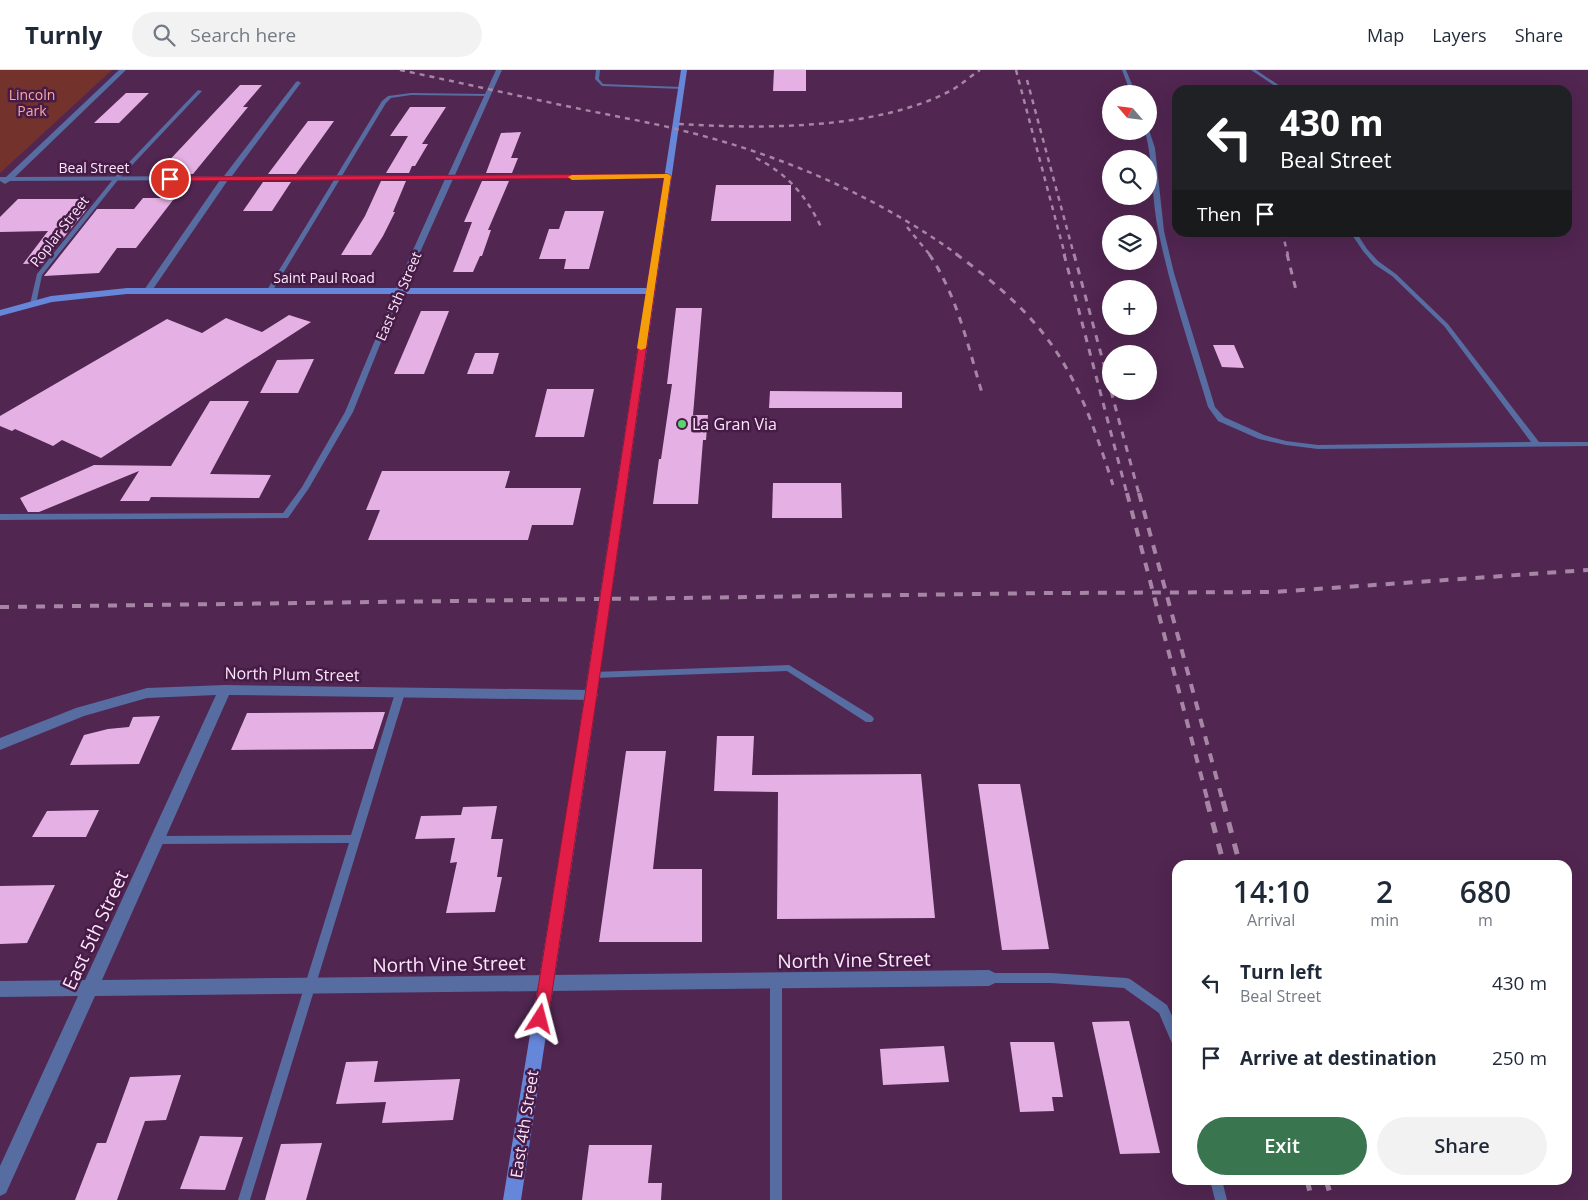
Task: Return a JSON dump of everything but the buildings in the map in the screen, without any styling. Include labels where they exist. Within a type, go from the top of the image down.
[{"type":"main road","name":"East 4th Street","points":[[512,1200],[591,695],[650,291],[678,124],[684,70]]},
{"type":"main road","name":"Saint Paul Road","points":[[0,313],[52,300],[127,290],[650,291]]},
{"type":"street","points":[[0,188],[4,179],[123,70]]},
{"type":"street","name":"East 5th Street","points":[[399,290],[499,70]]},
{"type":"street","points":[[148,290],[225,179],[298,83]]},
{"type":"street","name":"Beal Street","points":[[4,179],[668,176]]},
{"type":"street","name":"East 5th Street","points":[[0,1187],[159,840],[225,690]]},
{"type":"street","name":"North Plum Street","points":[[0,744],[81,712],[147,693],[225,690],[591,695]]},
{"type":"street","name":"North Vine Street","points":[[0,989],[546,982],[776,982],[989,978]]},
{"type":"lane","points":[[598,70],[597,79],[602,85],[682,88]]},
{"type":"lane","points":[[1124,70],[1130,85]]},
{"type":"lane","points":[[1253,70],[1276,85]]},
{"type":"lane","points":[[116,179],[200,91]]},
{"type":"lane","points":[[270,290],[384,102],[390,97],[411,94],[488,94]]},
{"type":"lane","points":[[1150,140],[1161,231],[1212,407],[1221,419],[1262,437],[1286,443],[1318,447],[1588,444]]},
{"type":"lane","name":"Poplar Street","points":[[33,304],[39,275],[116,179]]},
{"type":"lane","points":[[1355,237],[1358,243],[1372,257],[1394,275],[1446,325],[1536,444]]},
{"type":"lane","name":"East 5th Street","points":[[0,517],[285,516],[305,488],[349,412],[399,290]]},
{"type":"lane","points":[[594,675],[789,668],[869,719]]},
{"type":"lane","points":[[244,1200],[400,693]]},
{"type":"lane","points":[[159,840],[356,839]]},
{"type":"lane","points":[[989,978],[1051,978],[1126,982],[1162,1009],[1172,1031]]},
{"type":"lane","points":[[776,982],[776,1200]]},
{"type":"lane","points":[[1217,1185],[1221,1200]]},
{"type":"green space","name":"Lincoln Park","points":[[0,70],[112,70],[0,173]]},
{"type":"railway","points":[[400,70],[688,132],[759,153],[795,166],[863,197],[896,215],[958,255]]},
{"type":"railway","points":[[679,124],[782,126],[855,120],[889,113],[922,103],[952,90],[980,70]]},
{"type":"railway","points":[[1016,70],[1065,255]]},
{"type":"railway","points":[[1027,80],[1074,255]]},
{"type":"railway","points":[[756,158],[778,171],[787,179],[803,197],[822,229]]},
{"type":"railway","points":[[907,227],[930,255]]},
{"type":"railway","points":[[1283,237],[1288,255]]},
{"type":"railway","points":[[929,254],[939,270],[954,304],[982,393]]},
{"type":"railway","points":[[956,254],[1014,301],[1051,343],[1070,374],[1084,405],[1113,485]]},
{"type":"railway","points":[[1064,254],[1127,494]]},
{"type":"railway","points":[[1074,254],[1139,494]]},
{"type":"railway","points":[[1287,254],[1297,294]]},
{"type":"railway","points":[[1127,493],[1153,593]]},
{"type":"railway","points":[[1139,493],[1166,592]]},
{"type":"railway","points":[[1166,592],[1274,592],[1588,570]]},
{"type":"railway","points":[[1153,593],[1166,592]]},
{"type":"railway","points":[[1166,592],[1223,802]]},
{"type":"railway","points":[[0,607],[1153,593]]},
{"type":"railway","points":[[1153,593],[1208,802]]},
{"type":"railway","points":[[1207,801],[1223,860]]},
{"type":"railway","points":[[1223,801],[1239,860]]},
{"type":"railway","points":[[1308,1185],[1312,1200]]},
{"type":"railway","points":[[1328,1185],[1332,1200]]},
{"type":"slow traffic","points":[[572,177],[668,176],[641,348]]},
{"type":"place","name":"La Gran Via","points":[[682,424]]},
{"type":"route","points":[[170,179],[668,176],[591,695],[540,1019]]}]
